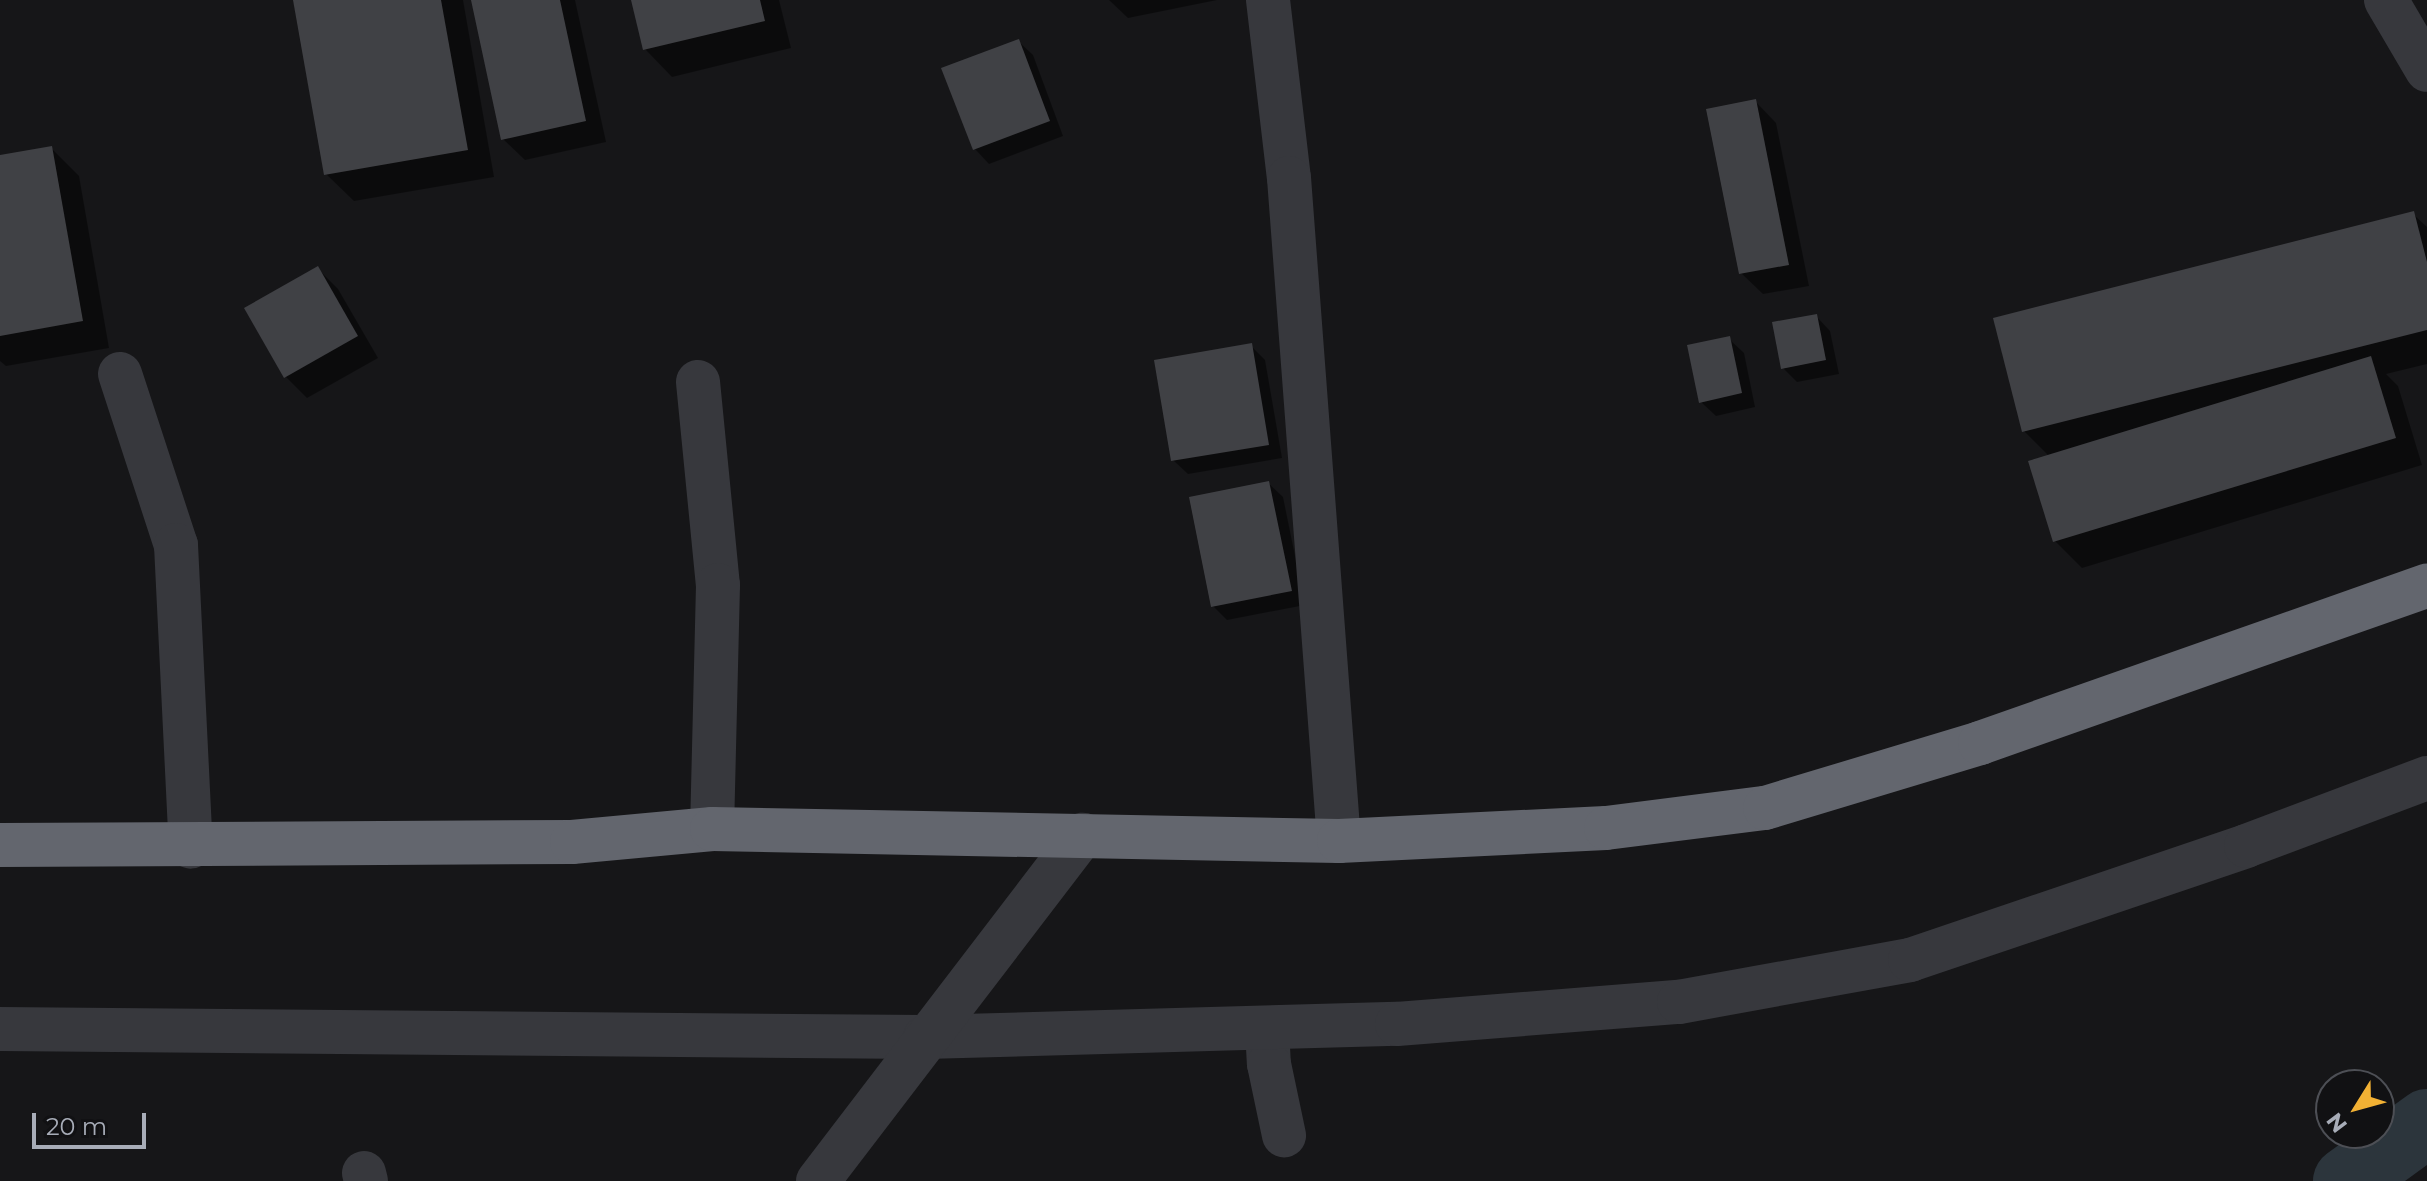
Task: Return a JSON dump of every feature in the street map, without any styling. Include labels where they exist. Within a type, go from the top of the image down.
[{"type":"highway","points":[[0,845],[191,847],[572,842],[712,829],[1339,841],[1606,828],[1765,808],[1980,743],[2427,586]]},
{"type":"street","points":[[1268,0],[1289,178],[1339,841]]},
{"type":"street","points":[[2386,0],[2427,70]]},
{"type":"street","points":[[120,374],[176,545],[191,847]]},
{"type":"street","points":[[698,382],[718,585],[712,829]]},
{"type":"street","points":[[0,1029],[925,1037],[1397,1024],[1679,1002],[1801,984],[1910,960],[2246,846],[2427,778]]},
{"type":"street","points":[[818,1181],[925,1037],[1083,835]]},
{"type":"street","points":[[1267,1028],[1269,1064],[1284,1135]]},
{"type":"building","points":[[293,0],[441,0],[468,150],[324,175]]},
{"type":"building","points":[[471,0],[560,0],[586,121],[501,140]]},
{"type":"building","points":[[631,0],[760,0],[765,21],[643,50]]},
{"type":"building","points":[[1019,39],[1050,121],[973,150],[941,68]]},
{"type":"building","points":[[1756,99],[1789,265],[1739,274],[1706,109]]},
{"type":"building","points":[[52,146],[83,321],[0,336],[0,155]]},
{"type":"building","points":[[2414,211],[2427,262],[2427,330],[2022,432],[1993,318]]},
{"type":"building","points":[[318,266],[358,336],[284,378],[244,308]]},
{"type":"building","points":[[1817,314],[1826,360],[1781,369],[1772,322]]},
{"type":"building","points":[[1730,336],[1742,393],[1699,403],[1687,345]]},
{"type":"building","points":[[1252,343],[1269,445],[1171,461],[1154,360]]},
{"type":"building","points":[[2371,356],[2396,438],[2053,542],[2028,461]]},
{"type":"building","points":[[1269,481],[1292,591],[1211,607],[1189,497]]},
{"type":"waterway","points":[[2347,1181],[2427,1123]]}]
